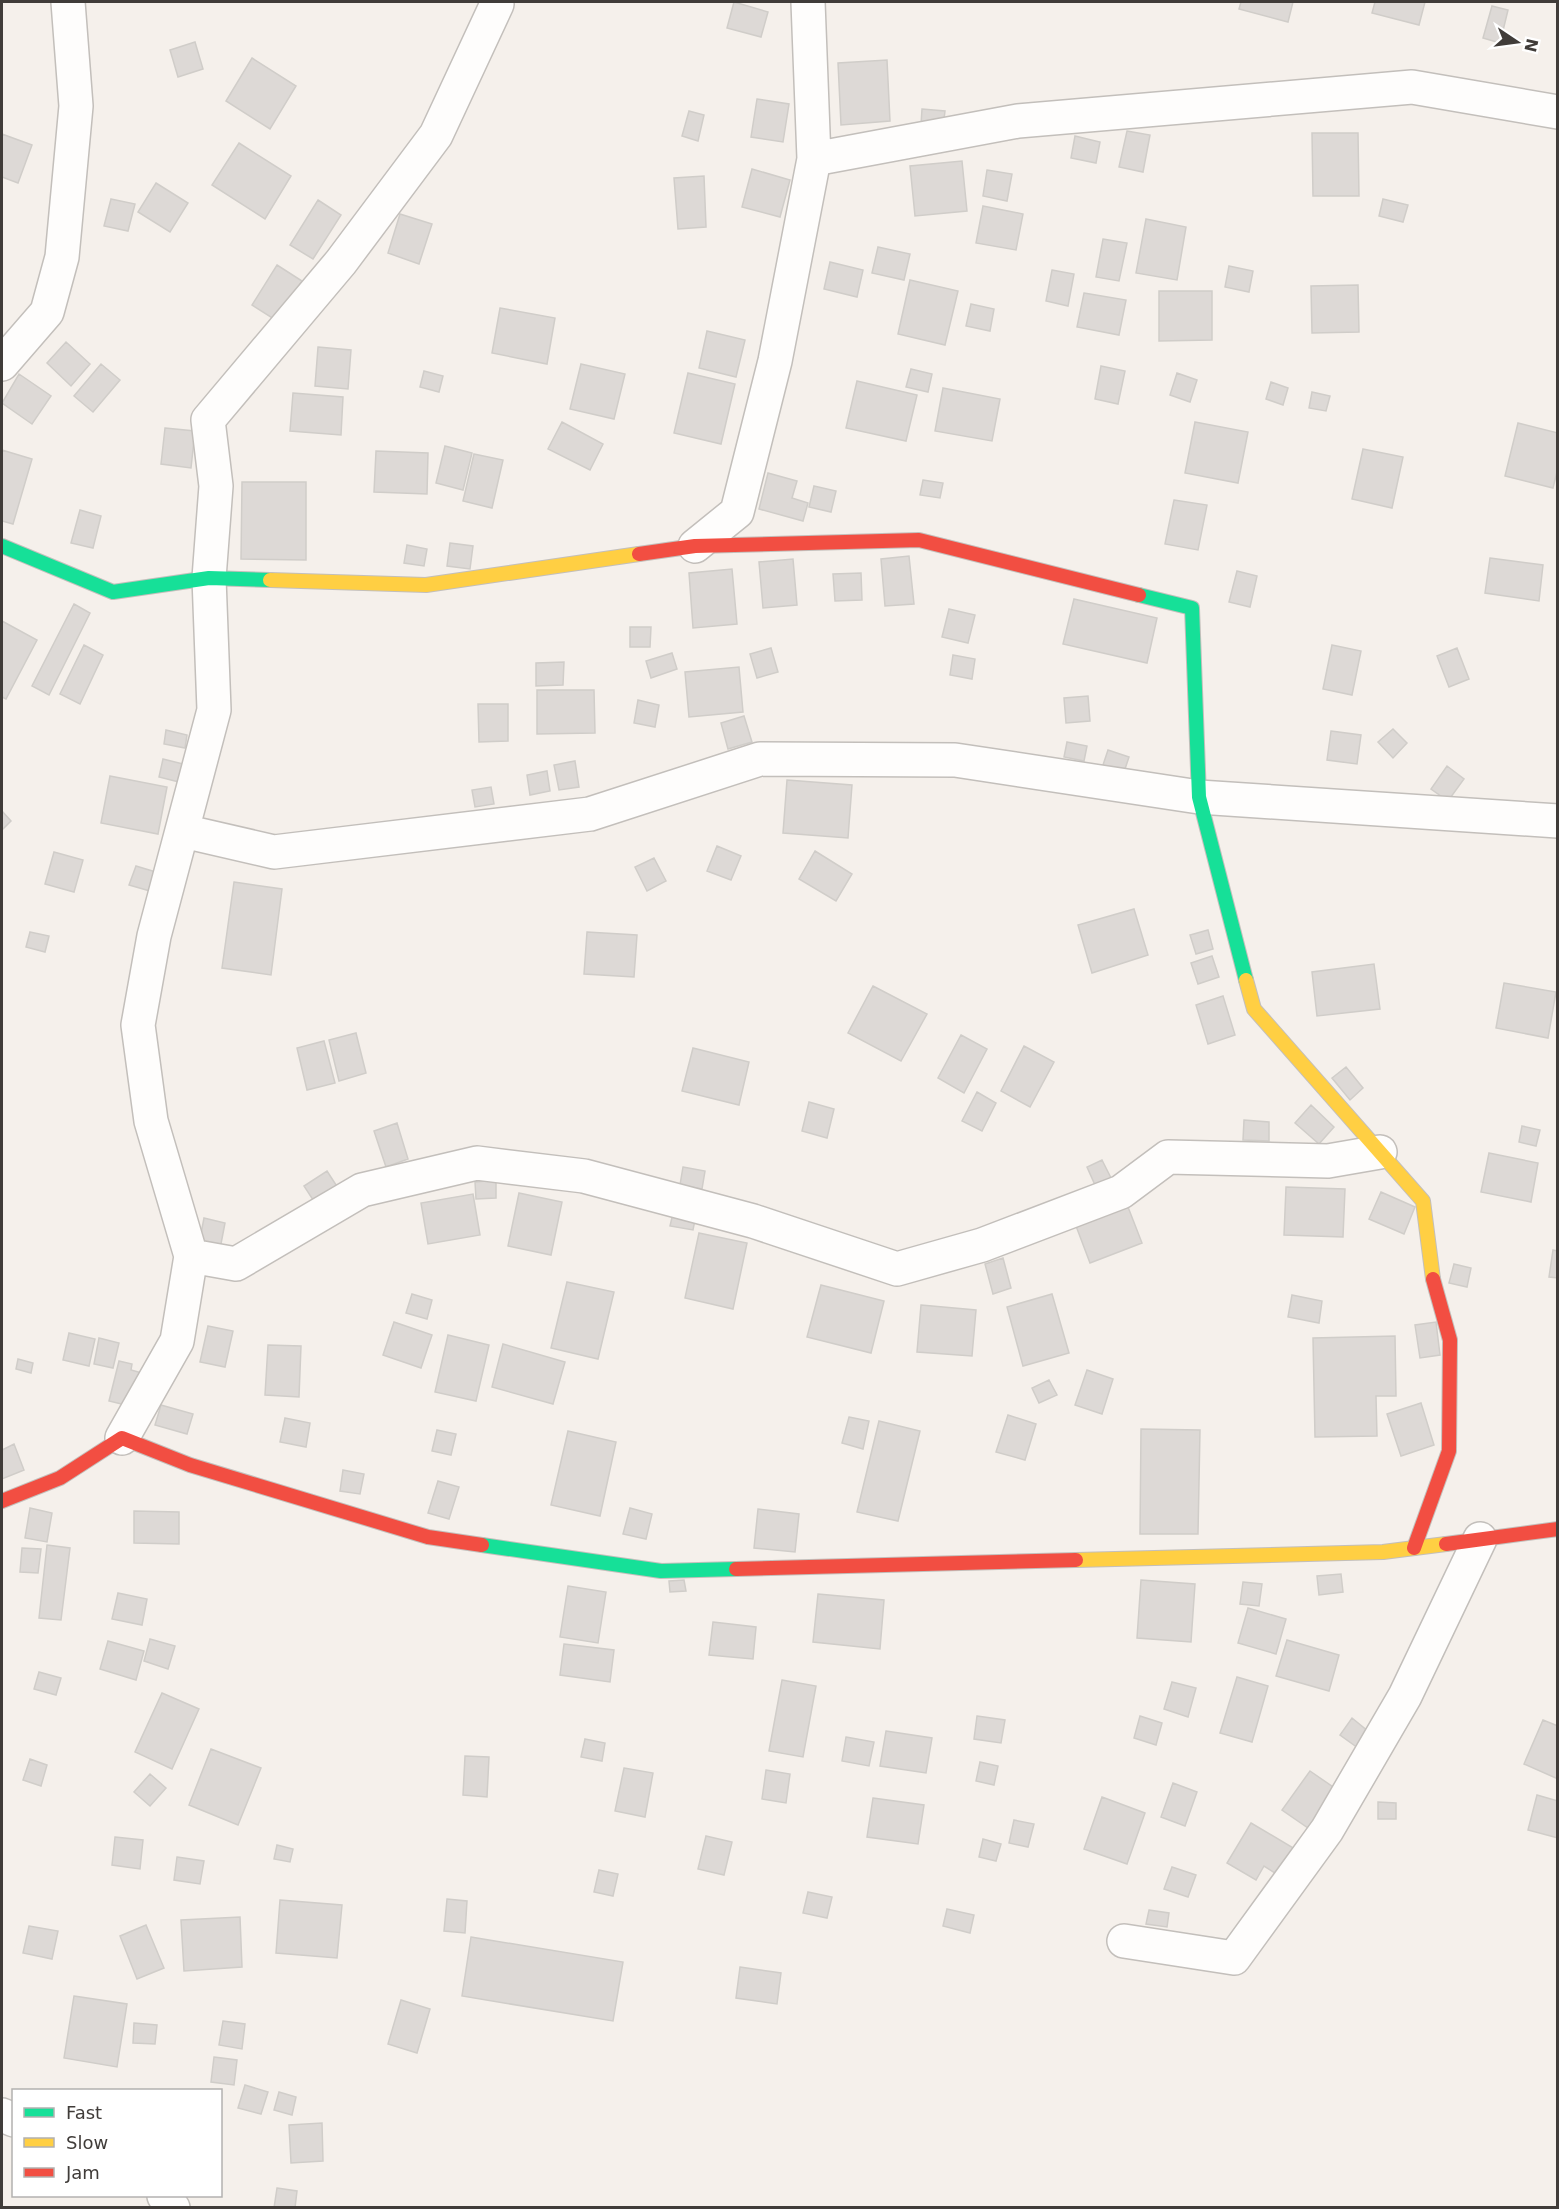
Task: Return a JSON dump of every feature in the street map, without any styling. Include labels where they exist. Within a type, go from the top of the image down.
[{"type":"street","points":[[2,364],[47,312],[62,257],[76,106],[68,2]]},
{"type":"street","points":[[695,546],[737,512],[775,362],[814,159],[808,2]]},
{"type":"street","points":[[2,1501],[60,1478],[122,1438],[177,1341],[190,1256],[151,1121],[138,1025],[154,936],[214,710],[209,578],[216,486],[208,420],[341,262],[435,135],[496,4]]},
{"type":"street","points":[[814,159],[1018,121],[1412,87],[1557,112]]},
{"type":"street","points":[[2,546],[113,592],[209,578],[426,585],[695,546],[919,540],[1192,608],[1199,797],[1254,1009],[1423,1201],[1429,1265],[1450,1340],[1449,1450],[1414,1548]]},
{"type":"street","points":[[183,831],[274,852],[590,814],[760,759],[955,760],[1199,797],[1557,821]]},
{"type":"street","points":[[190,1256],[236,1264],[362,1190],[477,1163],[595,1179],[753,1221],[897,1269],[982,1245],[1121,1192],[1168,1157],[1328,1161],[1380,1152]]},
{"type":"street","points":[[122,1438],[190,1465],[428,1537],[662,1571],[1383,1552],[1557,1528]]},
{"type":"street","points":[[1124,1941],[1234,1958],[1328,1830],[1405,1696],[1480,1539]]},
{"type":"building","points":[[734,2],[768,12],[761,37],[727,28]]},
{"type":"building","points":[[1241,2],[1293,2],[1288,22],[1239,9]]},
{"type":"building","points":[[1375,2],[1425,2],[1419,25],[1372,13]]},
{"type":"building","points":[[1492,6],[1508,10],[1500,43],[1483,38]]},
{"type":"building","points":[[195,42],[203,69],[178,77],[170,50]]},
{"type":"building","points":[[252,58],[296,86],[270,129],[226,101]]},
{"type":"building","points":[[887,60],[890,121],[841,125],[838,63]]},
{"type":"building","points":[[757,99],[789,104],[783,142],[751,137]]},
{"type":"building","points":[[922,109],[945,111],[943,127],[921,125]]},
{"type":"building","points":[[689,111],[704,115],[698,141],[682,136]]},
{"type":"building","points":[[1127,131],[1150,135],[1143,172],[1119,167]]},
{"type":"building","points":[[1312,133],[1358,133],[1359,196],[1313,196]]},
{"type":"building","points":[[2,134],[32,145],[18,183],[2,177]]},
{"type":"building","points":[[1075,136],[1100,142],[1096,163],[1071,158]]},
{"type":"building","points":[[239,143],[291,176],[265,219],[212,185]]},
{"type":"building","points":[[962,161],[967,211],[915,216],[910,166]]},
{"type":"building","points":[[752,169],[790,180],[780,217],[742,207]]},
{"type":"building","points":[[987,170],[1012,174],[1007,201],[983,196]]},
{"type":"building","points":[[704,176],[706,227],[678,229],[674,178]]},
{"type":"building","points":[[156,183],[188,203],[170,232],[138,212]]},
{"type":"building","points":[[111,199],[135,204],[128,231],[104,226]]},
{"type":"building","points":[[1383,199],[1408,205],[1403,222],[1379,216]]},
{"type":"building","points":[[318,200],[341,215],[313,259],[290,245]]},
{"type":"building","points":[[983,206],[1023,214],[1016,250],[976,243]]},
{"type":"building","points":[[400,214],[432,224],[419,264],[388,253]]},
{"type":"building","points":[[1146,219],[1186,227],[1177,280],[1136,273]]},
{"type":"building","points":[[1103,239],[1127,243],[1119,281],[1096,277]]},
{"type":"building","points":[[878,247],[910,254],[904,280],[872,273]]},
{"type":"building","points":[[830,262],[863,270],[857,297],[824,289]]},
{"type":"building","points":[[277,265],[302,281],[277,321],[252,305]]},
{"type":"building","points":[[1229,266],[1253,271],[1249,292],[1225,287]]},
{"type":"building","points":[[1052,270],[1074,274],[1068,306],[1046,301]]},
{"type":"building","points":[[910,280],[958,291],[945,345],[898,334]]},
{"type":"building","points":[[1358,285],[1359,332],[1312,333],[1311,286]]},
{"type":"building","points":[[1159,291],[1212,291],[1212,340],[1159,341]]},
{"type":"building","points":[[1084,293],[1126,300],[1119,335],[1077,327]]},
{"type":"building","points":[[971,304],[994,309],[990,331],[966,326]]},
{"type":"building","points":[[500,308],[555,318],[547,364],[492,353]]},
{"type":"building","points":[[707,331],[745,340],[736,377],[699,368]]},
{"type":"building","points":[[66,342],[90,364],[71,386],[47,363]]},
{"type":"building","points":[[318,347],[351,350],[348,389],[315,386]]},
{"type":"building","points":[[101,364],[120,380],[93,412],[74,396]]},
{"type":"building","points":[[581,364],[625,374],[614,419],[570,409]]},
{"type":"building","points":[[1101,366],[1125,371],[1118,404],[1095,399]]},
{"type":"building","points":[[911,369],[932,374],[928,392],[906,387]]},
{"type":"building","points":[[424,371],[443,376],[439,392],[420,387]]},
{"type":"building","points":[[688,373],[735,384],[721,444],[674,433]]},
{"type":"building","points":[[1177,373],[1197,380],[1190,402],[1170,395]]},
{"type":"building","points":[[19,374],[51,396],[32,424],[2,403]]},
{"type":"building","points":[[857,381],[917,395],[906,441],[846,428]]},
{"type":"building","points":[[1271,382],[1288,388],[1283,405],[1266,399]]},
{"type":"building","points":[[943,388],[1000,399],[992,441],[935,431]]},
{"type":"building","points":[[1312,392],[1330,396],[1326,411],[1309,408]]},
{"type":"building","points":[[293,393],[343,397],[341,435],[290,431]]},
{"type":"building","points":[[562,422],[603,444],[590,470],[548,449]]},
{"type":"building","points":[[1195,422],[1248,432],[1238,483],[1185,473]]},
{"type":"building","points":[[1518,423],[1558,433],[1558,468],[1553,488],[1505,476]]},
{"type":"building","points":[[165,428],[195,431],[191,468],[161,464]]},
{"type":"building","points":[[445,446],[472,453],[463,490],[436,483]]},
{"type":"building","points":[[1363,449],[1403,457],[1392,508],[1352,499]]},
{"type":"building","points":[[2,450],[32,459],[13,524],[2,521]]},
{"type":"building","points":[[376,451],[428,453],[427,494],[374,492]]},
{"type":"building","points":[[474,454],[503,460],[492,508],[463,501]]},
{"type":"building","points":[[768,473],[797,481],[792,498],[808,503],[803,521],[759,509]]},
{"type":"building","points":[[923,480],[943,483],[940,498],[920,495]]},
{"type":"building","points":[[242,482],[306,482],[306,560],[241,559]]},
{"type":"building","points":[[814,486],[836,491],[831,512],[809,507]]},
{"type":"building","points":[[1174,500],[1207,505],[1198,550],[1165,544]]},
{"type":"building","points":[[80,510],[101,516],[93,548],[71,543]]},
{"type":"building","points":[[450,543],[473,546],[470,569],[447,566]]},
{"type":"building","points":[[407,545],[427,549],[424,566],[404,563]]},
{"type":"building","points":[[909,556],[914,604],[885,606],[881,559]]},
{"type":"building","points":[[1490,558],[1543,565],[1539,601],[1485,593]]},
{"type":"building","points":[[793,559],[797,605],[763,608],[759,562]]},
{"type":"building","points":[[732,569],[737,624],[693,628],[689,573]]},
{"type":"building","points":[[1237,571],[1257,576],[1250,607],[1229,602]]},
{"type":"building","points":[[861,573],[862,600],[835,601],[833,574]]},
{"type":"building","points":[[1074,599],[1157,618],[1147,663],[1063,644]]},
{"type":"building","points":[[74,604],[90,613],[49,695],[32,686]]},
{"type":"building","points":[[949,609],[975,615],[968,643],[942,637]]},
{"type":"building","points":[[2,621],[37,640],[6,699],[2,697]]},
{"type":"building","points":[[630,627],[651,627],[650,647],[630,647]]},
{"type":"building","points":[[84,645],[103,655],[80,704],[60,694]]},
{"type":"building","points":[[1332,645],[1361,651],[1352,695],[1323,689]]},
{"type":"building","points":[[771,648],[778,672],[757,678],[750,654]]},
{"type":"building","points":[[1457,648],[1469,679],[1449,687],[1437,656]]},
{"type":"building","points":[[672,653],[677,669],[651,678],[646,661]]},
{"type":"building","points":[[953,655],[975,659],[972,679],[950,675]]},
{"type":"building","points":[[564,662],[563,685],[536,686],[536,663]]},
{"type":"building","points":[[739,667],[743,712],[689,717],[685,672]]},
{"type":"building","points":[[537,690],[594,690],[595,733],[537,734]]},
{"type":"building","points":[[1088,696],[1090,721],[1066,723],[1064,698]]},
{"type":"building","points":[[638,700],[659,705],[655,727],[634,723]]},
{"type":"building","points":[[478,704],[508,704],[508,741],[479,742]]},
{"type":"building","points":[[744,716],[752,742],[728,749],[721,723]]},
{"type":"building","points":[[1393,729],[1407,743],[1393,758],[1378,742]]},
{"type":"building","points":[[166,730],[187,735],[185,748],[164,744]]},
{"type":"building","points":[[1331,731],[1361,735],[1357,764],[1327,760]]},
{"type":"building","points":[[1067,742],[1087,746],[1084,761],[1064,757]]},
{"type":"building","points":[[1108,750],[1129,757],[1122,778],[1101,771]]},
{"type":"building","points":[[163,759],[187,765],[183,783],[159,777]]},
{"type":"building","points":[[575,761],[579,787],[559,790],[554,765]]},
{"type":"building","points":[[1447,766],[1464,779],[1448,801],[1431,789]]},
{"type":"building","points":[[547,771],[550,791],[530,795],[527,775]]},
{"type":"building","points":[[110,776],[167,787],[158,834],[101,823]]},
{"type":"building","points":[[787,780],[852,785],[848,838],[783,833]]},
{"type":"building","points":[[491,787],[494,804],[475,807],[472,790]]},
{"type":"building","points":[[2,811],[11,821],[2,830]]},
{"type":"building","points":[[717,846],[741,856],[731,880],[707,871]]},
{"type":"building","points":[[815,851],[852,874],[836,901],[799,879]]},
{"type":"building","points":[[54,852],[83,860],[74,892],[45,884]]},
{"type":"building","points":[[654,858],[666,881],[647,891],[635,867]]},
{"type":"building","points":[[136,866],[156,872],[150,891],[129,885]]},
{"type":"building","points":[[234,882],[282,889],[271,975],[222,968]]},
{"type":"building","points":[[1134,909],[1148,955],[1092,973],[1078,925]]},
{"type":"building","points":[[1208,930],[1213,949],[1196,954],[1190,935]]},
{"type":"building","points":[[30,932],[49,936],[45,952],[26,947]]},
{"type":"building","points":[[587,932],[637,935],[634,977],[584,974]]},
{"type":"building","points":[[1212,956],[1219,977],[1198,984],[1191,963]]},
{"type":"building","points":[[1374,964],[1380,1009],[1317,1016],[1312,972]]},
{"type":"building","points":[[1504,983],[1556,992],[1548,1038],[1496,1028]]},
{"type":"building","points":[[873,986],[927,1014],[901,1061],[848,1033]]},
{"type":"building","points":[[1223,996],[1235,1035],[1208,1044],[1196,1005]]},
{"type":"building","points":[[356,1033],[366,1073],[339,1081],[329,1040]]},
{"type":"building","points":[[961,1035],[987,1049],[964,1093],[938,1078]]},
{"type":"building","points":[[324,1041],[335,1083],[307,1090],[297,1048]]},
{"type":"building","points":[[1024,1046],[1054,1062],[1030,1107],[1001,1091]]},
{"type":"building","points":[[693,1048],[749,1062],[739,1105],[682,1091]]},
{"type":"building","points":[[1346,1067],[1363,1088],[1350,1100],[1332,1078]]},
{"type":"building","points":[[977,1092],[996,1103],[982,1131],[962,1121]]},
{"type":"building","points":[[809,1102],[834,1109],[827,1138],[802,1131]]},
{"type":"building","points":[[1311,1105],[1334,1127],[1319,1144],[1295,1123]]},
{"type":"building","points":[[1244,1120],[1269,1122],[1269,1141],[1243,1140]]},
{"type":"building","points":[[397,1123],[408,1159],[386,1167],[374,1131]]},
{"type":"building","points":[[1522,1126],[1540,1130],[1536,1146],[1519,1142]]},
{"type":"building","points":[[1489,1153],[1538,1163],[1531,1202],[1481,1192]]},
{"type":"building","points":[[1102,1160],[1111,1178],[1095,1185],[1087,1167]]},
{"type":"building","points":[[683,1167],[705,1171],[702,1189],[680,1185]]},
{"type":"building","points":[[327,1171],[340,1191],[317,1206],[304,1186]]},
{"type":"building","points":[[496,1180],[496,1198],[476,1199],[475,1182]]},
{"type":"building","points":[[1286,1187],[1345,1189],[1343,1237],[1284,1235]]},
{"type":"building","points":[[1381,1192],[1415,1207],[1404,1234],[1369,1219]]},
{"type":"building","points":[[519,1193],[562,1202],[551,1255],[508,1246]]},
{"type":"building","points":[[473,1194],[480,1235],[428,1244],[421,1203]]},
{"type":"building","points":[[1128,1207],[1142,1243],[1090,1263],[1076,1226]]},
{"type":"building","points":[[674,1209],[696,1215],[693,1230],[670,1226]]},
{"type":"building","points":[[204,1218],[225,1223],[220,1249],[199,1244]]},
{"type":"building","points":[[699,1233],[747,1243],[733,1309],[685,1298]]},
{"type":"building","points":[[1553,1250],[1558,1251],[1558,1278],[1549,1277]]},
{"type":"building","points":[[1003,1258],[1011,1288],[993,1294],[985,1264]]},
{"type":"building","points":[[1454,1264],[1471,1268],[1467,1287],[1449,1283]]},
{"type":"building","points":[[567,1282],[614,1292],[598,1359],[551,1348]]},
{"type":"building","points":[[821,1285],[884,1301],[871,1353],[807,1337]]},
{"type":"building","points":[[412,1294],[432,1300],[427,1319],[406,1313]]},
{"type":"building","points":[[1052,1294],[1069,1353],[1023,1366],[1007,1307]]},
{"type":"building","points":[[1292,1295],[1322,1301],[1319,1323],[1288,1317]]},
{"type":"building","points":[[921,1305],[976,1310],[972,1356],[917,1352]]},
{"type":"building","points":[[394,1322],[432,1335],[421,1368],[383,1355]]},
{"type":"building","points":[[1436,1322],[1440,1355],[1420,1358],[1415,1325]]},
{"type":"building","points":[[208,1326],[233,1331],[225,1367],[200,1362]]},
{"type":"building","points":[[69,1333],[95,1339],[89,1366],[63,1360]]},
{"type":"building","points":[[448,1335],[489,1345],[476,1401],[435,1392]]},
{"type":"building","points":[[1395,1336],[1396,1396],[1376,1396],[1377,1436],[1315,1437],[1313,1338]]},
{"type":"building","points":[[99,1338],[119,1343],[113,1368],[94,1364]]},
{"type":"building","points":[[503,1344],[565,1362],[553,1404],[492,1387]]},
{"type":"building","points":[[268,1345],[301,1346],[299,1397],[265,1395]]},
{"type":"building","points":[[18,1359],[33,1363],[31,1373],[16,1369]]},
{"type":"building","points":[[119,1361],[132,1364],[131,1370],[142,1373],[130,1406],[109,1401]]},
{"type":"building","points":[[1087,1370],[1113,1379],[1102,1414],[1075,1405]]},
{"type":"building","points":[[1049,1380],[1057,1395],[1039,1403],[1032,1388]]},
{"type":"building","points":[[1421,1403],[1434,1445],[1401,1456],[1387,1414]]},
{"type":"building","points":[[161,1405],[193,1414],[187,1434],[155,1425]]},
{"type":"building","points":[[1008,1415],[1036,1424],[1025,1460],[996,1452]]},
{"type":"building","points":[[849,1417],[869,1421],[863,1449],[842,1443]]},
{"type":"building","points":[[285,1418],[310,1423],[306,1447],[280,1442]]},
{"type":"building","points":[[879,1421],[920,1431],[898,1521],[857,1512]]},
{"type":"building","points":[[1141,1429],[1200,1430],[1198,1534],[1140,1534]]},
{"type":"building","points":[[437,1430],[456,1434],[451,1455],[432,1451]]},
{"type":"building","points":[[568,1431],[616,1442],[600,1516],[551,1505]]},
{"type":"building","points":[[14,1444],[24,1470],[2,1479],[2,1450]]},
{"type":"building","points":[[343,1470],[364,1474],[360,1494],[340,1491]]},
{"type":"building","points":[[438,1481],[459,1487],[449,1519],[428,1513]]},
{"type":"building","points":[[30,1508],[52,1513],[47,1542],[25,1538]]},
{"type":"building","points":[[630,1508],[652,1514],[646,1539],[623,1534]]},
{"type":"building","points":[[758,1509],[799,1514],[795,1552],[754,1548]]},
{"type":"building","points":[[134,1511],[179,1512],[179,1544],[134,1543]]},
{"type":"building","points":[[47,1545],[70,1548],[61,1620],[39,1618]]},
{"type":"building","points":[[22,1548],[41,1549],[38,1573],[20,1572]]},
{"type":"building","points":[[1341,1574],[1343,1592],[1319,1595],[1317,1576]]},
{"type":"building","points":[[684,1580],[686,1591],[670,1592],[669,1581]]},
{"type":"building","points":[[1141,1580],[1195,1584],[1191,1642],[1137,1638]]},
{"type":"building","points":[[1243,1582],[1262,1584],[1259,1606],[1240,1604]]},
{"type":"building","points":[[568,1586],[606,1592],[598,1643],[560,1637]]},
{"type":"building","points":[[118,1593],[147,1599],[142,1625],[112,1619]]},
{"type":"building","points":[[818,1594],[884,1600],[880,1649],[813,1642]]},
{"type":"building","points":[[1248,1608],[1286,1619],[1276,1654],[1238,1643]]},
{"type":"building","points":[[713,1622],[756,1627],[753,1659],[709,1655]]},
{"type":"building","points":[[150,1639],[175,1646],[168,1669],[144,1661]]},
{"type":"building","points":[[1287,1640],[1339,1655],[1329,1691],[1276,1676]]},
{"type":"building","points":[[108,1641],[144,1651],[136,1680],[100,1669]]},
{"type":"building","points":[[564,1644],[614,1650],[610,1682],[560,1675]]},
{"type":"building","points":[[39,1672],[61,1678],[56,1695],[34,1689]]},
{"type":"building","points":[[1237,1677],[1268,1686],[1252,1742],[1220,1733]]},
{"type":"building","points":[[782,1680],[816,1686],[803,1757],[769,1751]]},
{"type":"building","points":[[1172,1682],[1196,1688],[1188,1717],[1164,1709]]},
{"type":"building","points":[[162,1693],[199,1709],[172,1769],[135,1752]]},
{"type":"building","points":[[977,1716],[1005,1720],[1001,1743],[974,1739]]},
{"type":"building","points":[[1140,1716],[1162,1723],[1156,1745],[1134,1738]]},
{"type":"building","points":[[1352,1718],[1369,1732],[1358,1748],[1340,1735]]},
{"type":"building","points":[[1543,1720],[1558,1726],[1558,1779],[1524,1764]]},
{"type":"building","points":[[886,1731],[932,1738],[926,1773],[880,1766]]},
{"type":"building","points":[[846,1737],[874,1742],[869,1766],[842,1761]]},
{"type":"building","points":[[585,1739],[605,1743],[602,1761],[581,1757]]},
{"type":"building","points":[[211,1749],[261,1768],[238,1825],[189,1805]]},
{"type":"building","points":[[465,1756],[489,1757],[487,1797],[463,1795]]},
{"type":"building","points":[[30,1759],[47,1765],[41,1786],[23,1780]]},
{"type":"building","points":[[980,1762],[998,1766],[994,1785],[976,1781]]},
{"type":"building","points":[[624,1768],[653,1773],[645,1817],[615,1811]]},
{"type":"building","points":[[766,1770],[790,1774],[786,1803],[762,1799]]},
{"type":"building","points":[[1310,1771],[1336,1789],[1308,1828],[1282,1810]]},
{"type":"building","points":[[150,1774],[166,1788],[150,1806],[134,1792]]},
{"type":"building","points":[[1173,1783],[1197,1792],[1185,1826],[1161,1817]]},
{"type":"building","points":[[1537,1795],[1558,1801],[1558,1838],[1528,1830]]},
{"type":"building","points":[[1102,1797],[1145,1813],[1127,1864],[1084,1849]]},
{"type":"building","points":[[873,1798],[924,1805],[918,1844],[867,1837]]},
{"type":"building","points":[[1378,1802],[1396,1803],[1396,1819],[1378,1819]]},
{"type":"building","points":[[1014,1820],[1034,1824],[1028,1847],[1009,1843]]},
{"type":"building","points":[[1251,1823],[1300,1852],[1284,1879],[1264,1866],[1256,1880],[1227,1863]]},
{"type":"building","points":[[706,1836],[732,1842],[724,1875],[698,1869]]},
{"type":"building","points":[[115,1837],[143,1840],[140,1869],[112,1865]]},
{"type":"building","points":[[983,1839],[1001,1844],[996,1861],[979,1857]]},
{"type":"building","points":[[277,1845],[293,1849],[290,1862],[274,1859]]},
{"type":"building","points":[[177,1857],[204,1861],[200,1884],[174,1880]]},
{"type":"building","points":[[1172,1867],[1196,1875],[1188,1897],[1164,1889]]},
{"type":"building","points":[[599,1870],[618,1874],[613,1896],[594,1892]]},
{"type":"building","points":[[808,1892],[832,1897],[827,1918],[803,1913]]},
{"type":"building","points":[[447,1899],[467,1901],[465,1933],[444,1931]]},
{"type":"building","points":[[280,1900],[342,1905],[337,1958],[276,1953]]},
{"type":"building","points":[[947,1909],[974,1915],[970,1933],[943,1926]]},
{"type":"building","points":[[1149,1910],[1169,1913],[1167,1927],[1146,1924]]},
{"type":"building","points":[[240,1917],[242,1967],[184,1971],[181,1920]]},
{"type":"building","points":[[146,1925],[164,1968],[137,1979],[120,1936]]},
{"type":"building","points":[[29,1926],[58,1931],[52,1959],[23,1953]]},
{"type":"building","points":[[471,1937],[623,1962],[613,2021],[462,1996]]},
{"type":"building","points":[[740,1967],[781,1973],[777,2004],[736,1998]]},
{"type":"building","points":[[74,1996],[127,2004],[117,2067],[64,2058]]},
{"type":"building","points":[[401,2000],[430,2009],[417,2053],[388,2044]]},
{"type":"building","points":[[223,2021],[245,2024],[242,2049],[219,2045]]},
{"type":"building","points":[[134,2023],[157,2025],[155,2044],[133,2043]]},
{"type":"building","points":[[214,2057],[237,2060],[234,2085],[211,2082]]},
{"type":"building","points":[[245,2085],[268,2092],[261,2114],[238,2108]]},
{"type":"building","points":[[279,2092],[296,2097],[292,2115],[274,2110]]},
{"type":"building","points":[[322,2123],[323,2161],[291,2163],[289,2125]]},
{"type":"building","points":[[277,2188],[297,2191],[295,2208],[274,2208]]},
{"type":"traffic: fast","points":[[2,546],[113,592],[209,578],[270,580]]},
{"type":"traffic: fast","points":[[1139,595],[1192,608],[1199,797],[1246,980]]},
{"type":"traffic: fast","points":[[482,1545],[661,1571],[736,1569]]},
{"type":"traffic: slow","points":[[270,580],[426,585],[639,554]]},
{"type":"traffic: slow","points":[[1246,980],[1254,1009],[1423,1201],[1433,1279]]},
{"type":"traffic: slow","points":[[1076,1560],[1383,1552],[1446,1544]]},
{"type":"traffic: jam","points":[[639,554],[695,546],[919,540],[1139,595]]},
{"type":"traffic: jam","points":[[1414,1548],[1449,1451],[1450,1340],[1433,1279]]},
{"type":"traffic: jam","points":[[2,1501],[60,1478],[122,1438],[190,1465],[428,1537],[482,1545]]},
{"type":"traffic: jam","points":[[1446,1544],[1558,1529]]},
{"type":"traffic: jam","points":[[736,1569],[1076,1560]]}]
